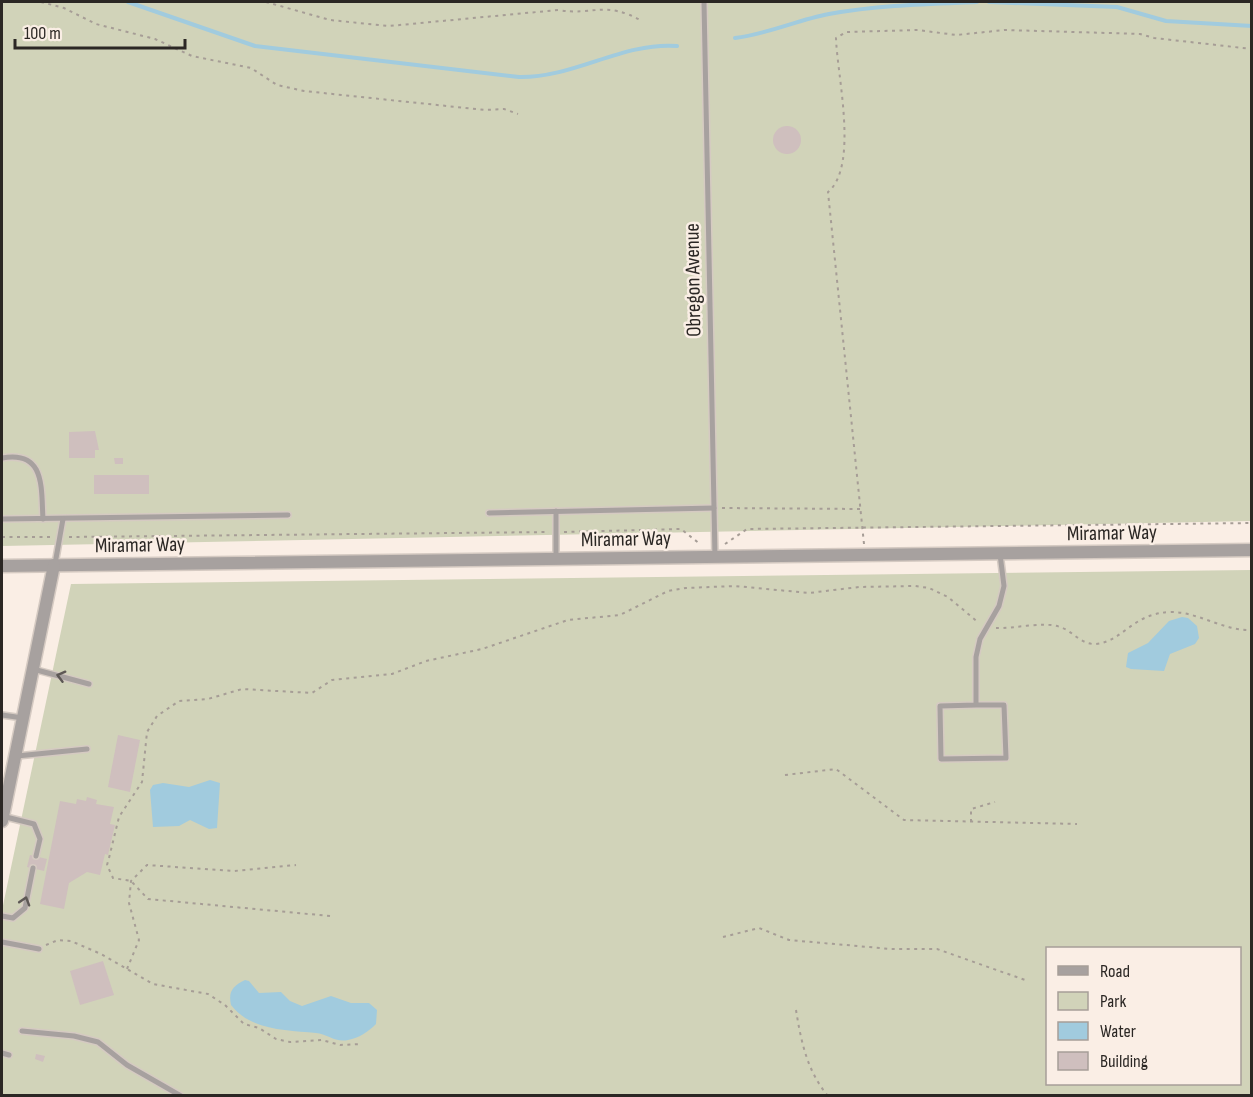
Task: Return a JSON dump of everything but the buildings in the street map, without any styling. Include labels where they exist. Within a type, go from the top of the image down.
[{"type":"street","name":"Miramar Way","points":[[2,566],[556,560],[715,552],[865,556],[1251,550]]},
{"type":"street","points":[[2,818],[54,565]]},
{"type":"lane","name":"Obregon Avenue","points":[[704,2],[715,552]]},
{"type":"lane","points":[[2,458],[20,458],[36,468],[40,476],[43,519]]},
{"type":"lane","points":[[489,513],[714,508]]},
{"type":"lane","points":[[556,511],[556,560]]},
{"type":"lane","points":[[2,519],[288,515]]},
{"type":"lane","points":[[54,565],[63,519]]},
{"type":"lane","points":[[976,705],[976,657],[986,628],[999,606],[1004,586],[1000,554]]},
{"type":"lane","points":[[33,669],[89,684]]},
{"type":"lane","points":[[976,705],[1004,705],[1006,758],[941,759],[940,706],[976,705]]},
{"type":"lane","points":[[2,715],[23,718]]},
{"type":"lane","points":[[15,756],[87,749]]},
{"type":"lane","points":[[2,818],[34,824],[39,839],[36,856]]},
{"type":"lane","points":[[2,916],[13,918],[25,908],[33,868]]},
{"type":"lane","points":[[2,942],[39,949]]},
{"type":"lane","points":[[22,1031],[74,1036],[98,1042],[127,1065],[181,1095]]},
{"type":"lane","points":[[2,1053],[9,1055]]},
{"type":"path","points":[[41,2],[64,8],[96,24],[155,39],[192,56],[251,68],[277,85],[366,98],[504,110],[518,114]]},
{"type":"path","points":[[266,2],[330,20],[389,26],[558,10],[576,12],[596,7],[625,10],[642,21]]},
{"type":"path","points":[[865,556],[828,192],[837,185],[843,160],[842,79],[836,38],[846,32],[918,30],[957,35],[1005,30],[1057,31],[1140,34],[1251,50]]},
{"type":"path","points":[[714,508],[860,509]]},
{"type":"path","points":[[2,537],[681,529],[702,546],[715,552],[747,529],[1251,523]]},
{"type":"path","points":[[330,916],[148,899],[130,881],[113,878],[107,865],[119,817],[142,782],[146,742],[151,724],[157,716],[179,701],[208,699],[252,688],[312,693],[332,680],[392,674],[426,661],[482,649],[568,620],[620,615],[668,591],[686,588],[758,587],[809,593],[859,587],[922,587],[948,597],[986,628],[1057,626],[1088,644],[1114,638],[1150,614],[1171,612],[1194,615],[1236,629],[1251,630]]},
{"type":"path","points":[[785,775],[836,769],[904,820],[1077,825]]},
{"type":"path","points":[[972,822],[971,809],[995,802]]},
{"type":"path","points":[[127,970],[138,940],[129,903],[130,881],[147,865],[234,871],[296,865]]},
{"type":"path","points":[[723,937],[759,928],[789,940],[891,949],[937,950],[1025,980]]},
{"type":"path","points":[[39,949],[58,940],[71,942],[162,987],[208,994],[225,1005],[244,1024],[259,1028],[276,1039],[290,1042],[322,1040],[340,1045],[355,1042],[362,1044]]},
{"type":"path","points":[[796,1010],[802,1047],[820,1087],[828,1095]]},
{"type":"green space","points":[[2,2],[1251,2],[1251,521],[2,546]]},
{"type":"green space","points":[[1251,570],[1251,1095],[2,1096],[2,910],[71,584]]},
{"type":"water","points":[[1182,617],[1188,618],[1197,626],[1199,638],[1195,644],[1170,654],[1164,671],[1126,667],[1128,653],[1148,643],[1169,621]]},
{"type":"water","points":[[210,780],[220,783],[217,828],[209,829],[190,820],[179,826],[153,827],[150,790],[153,785],[163,783],[189,787]]},
{"type":"water","points":[[245,980],[249,981],[259,993],[281,992],[290,1001],[302,1006],[331,996],[351,1003],[369,1003],[377,1010],[376,1024],[360,1036],[344,1041],[320,1034],[270,1028],[249,1020],[231,1005],[232,990]]},
{"type":"waterway","points":[[128,2],[255,46],[519,77],[559,72],[637,49],[677,46]]},
{"type":"waterway","points":[[735,38],[847,11],[903,5],[977,2]]},
{"type":"waterway","points":[[989,2],[1117,7],[1166,21],[1252,26]]}]
